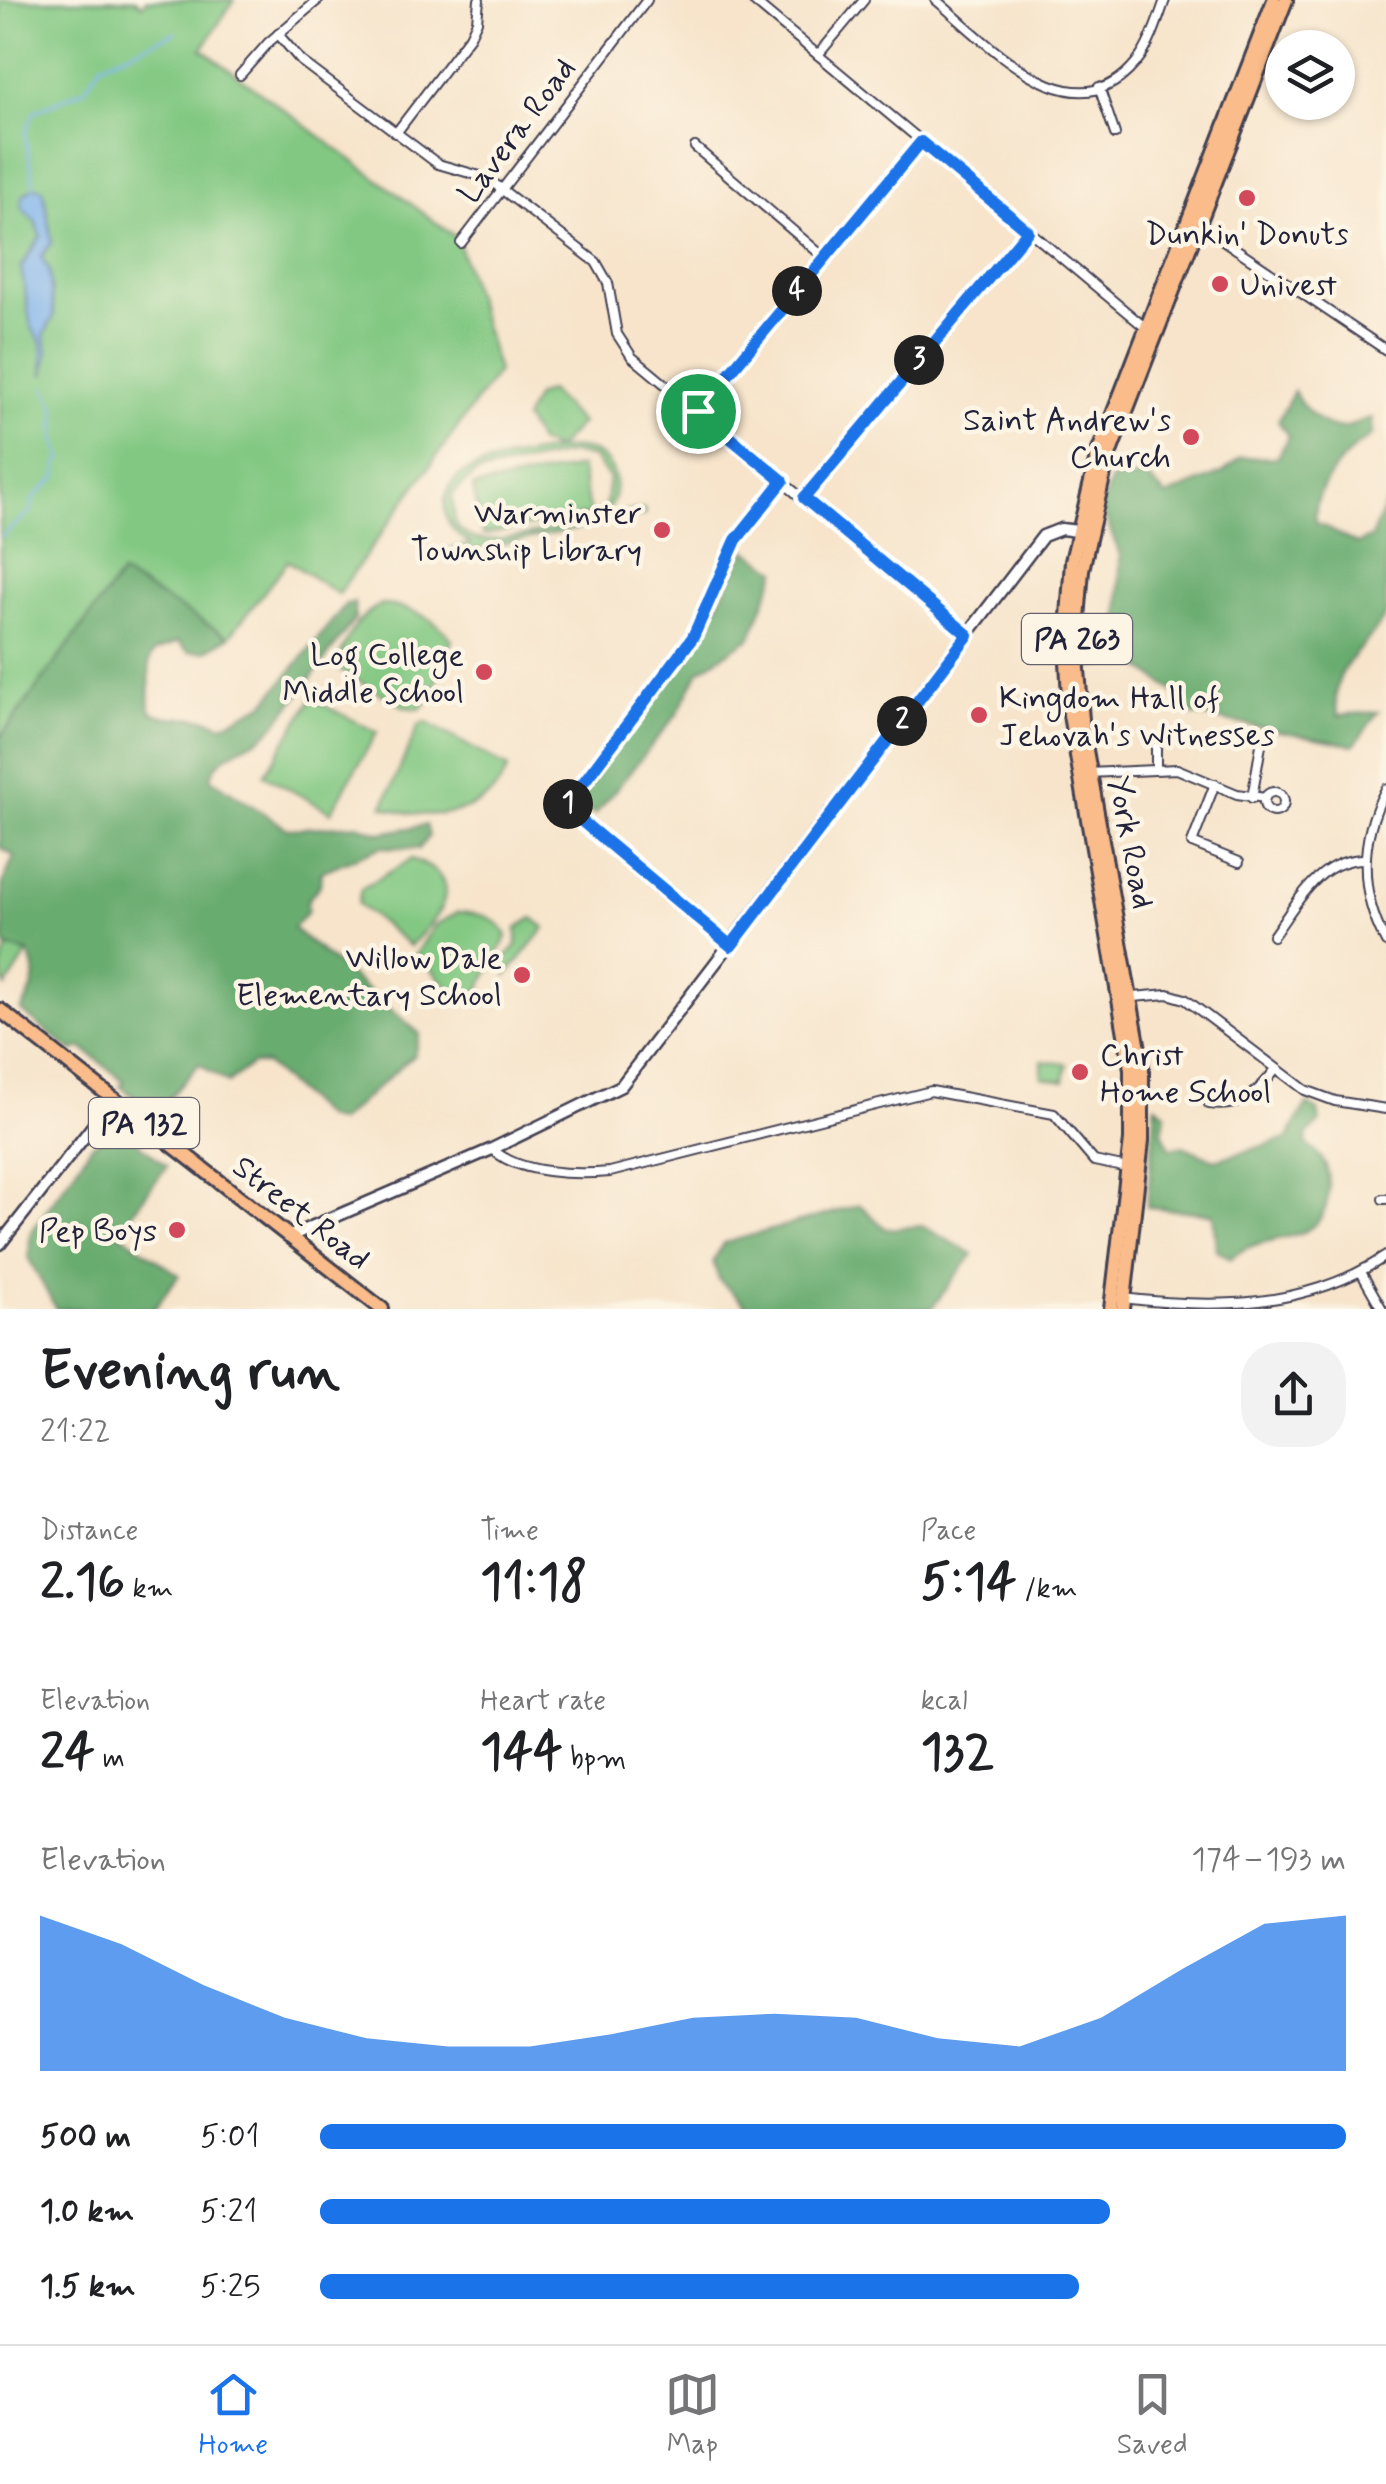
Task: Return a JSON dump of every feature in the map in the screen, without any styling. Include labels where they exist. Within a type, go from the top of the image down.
[{"type":"main road","name":"York Road","points":[[1118,1303],[1132,1107],[1126,1025],[1066,644],[1098,453],[1150,332],[1274,0]]},
{"type":"main road","name":"York Road","points":[[1193,221],[1286,0]]},
{"type":"main road","name":"York Road","points":[[1084,774],[1133,997],[1142,1066],[1143,1122],[1118,1303]]},
{"type":"main road","name":"Street Road","points":[[0,1010],[382,1309]]},
{"type":"street","points":[[240,75],[278,34],[318,0]]},
{"type":"street","points":[[396,133],[470,36],[478,21],[479,0]]},
{"type":"street","name":"Lavera Road","points":[[461,243],[648,0]]},
{"type":"street","points":[[752,0],[1150,332]]},
{"type":"street","points":[[818,55],[864,0]]},
{"type":"street","points":[[936,0],[1041,84],[1075,91],[1099,88],[1139,59],[1165,0]]},
{"type":"street","points":[[278,34],[300,61],[438,164],[487,178],[596,262],[606,276],[622,345],[968,635]]},
{"type":"street","points":[[1099,88],[1115,134]]},
{"type":"street","points":[[698,411],[921,142]]},
{"type":"street","points":[[695,147],[825,258]]},
{"type":"street","points":[[1193,221],[1386,350]]},
{"type":"street","points":[[804,498],[1028,231]]},
{"type":"street","points":[[731,946],[571,812],[568,803],[693,637],[736,540],[783,481]]},
{"type":"street","points":[[288,1236],[492,1149],[621,1086],[1043,536],[1054,530],[1083,532]]},
{"type":"street","points":[[1252,798],[1262,745]]},
{"type":"street","points":[[1156,747],[1156,767]]},
{"type":"street","points":[[1084,774],[1156,767],[1177,769],[1252,798],[1265,798]]},
{"type":"street","points":[[1215,784],[1192,843],[1239,862]]},
{"type":"street","points":[[1386,790],[1371,822],[1365,859],[1366,890],[1386,942]]},
{"type":"street","points":[[1273,936],[1323,871],[1340,861],[1365,859]]},
{"type":"street","points":[[1133,997],[1168,994],[1184,999],[1276,1069],[1319,1096],[1386,1109]]},
{"type":"street","points":[[1209,1104],[1233,1106],[1248,1101],[1276,1069]]},
{"type":"street","points":[[492,1149],[516,1163],[566,1172],[610,1172],[930,1092],[1054,1114],[1065,1122],[1094,1161],[1129,1168]]},
{"type":"street","points":[[0,1244],[114,1099]]},
{"type":"street","points":[[1118,1303],[1270,1306],[1316,1292],[1362,1272],[1386,1256]]},
{"type":"street","points":[[1362,1272],[1382,1309]]},
{"type":"green space","points":[[0,0],[135,0],[142,5],[146,0],[234,0],[202,49],[457,238],[498,371],[338,594],[288,561],[229,637],[121,574],[0,738]]},
{"type":"green space","points":[[549,391],[581,423],[556,450],[539,443],[524,419],[536,396]]},
{"type":"green space","points":[[1294,391],[1309,412],[1331,427],[1347,427],[1372,418],[1373,435],[1352,450],[1333,472],[1316,509],[1316,522],[1357,544],[1371,537],[1386,503],[1386,613],[1344,670],[1336,698],[1338,715],[1378,712],[1354,745],[1188,714],[1180,696],[1132,661],[1086,668],[1119,619],[1120,555],[1101,506],[1111,480],[1146,476],[1166,496],[1224,472],[1240,458],[1278,457],[1288,436],[1278,421]]},
{"type":"green space","points":[[574,449],[596,454],[611,468],[614,496],[605,516],[644,509],[645,515],[433,558],[433,553],[471,544],[453,529],[446,514],[447,493],[458,477],[503,460]],"holes":[[[572,453],[594,458],[609,478],[606,505],[584,519],[529,535],[494,540],[470,537],[455,524],[452,494],[476,473]]]},
{"type":"green space","points":[[580,467],[590,514],[483,535],[473,487]]},
{"type":"green space","points":[[746,550],[777,570],[751,637],[699,671],[677,714],[595,815],[574,803],[709,621]]},
{"type":"green space","points":[[121,574],[229,637],[205,651],[189,652],[178,642],[154,652],[149,662],[150,711],[222,725],[265,703],[346,604],[354,603],[355,619],[282,716],[263,736],[225,757],[211,779],[288,829],[358,825],[380,833],[426,825],[429,836],[419,849],[381,847],[321,872],[320,885],[307,901],[308,911],[293,928],[420,1034],[414,1055],[338,1122],[325,1118],[266,1064],[252,1064],[228,1083],[199,1064],[156,1114],[120,1086],[124,1081],[82,1048],[72,1051],[21,1011],[32,989],[34,968],[27,952],[6,947],[4,942],[2,885],[14,856],[0,847],[0,738]]},
{"type":"green space","points":[[381,605],[421,615],[452,640],[430,699],[420,709],[405,707],[338,669],[352,631]]},
{"type":"green space","points":[[312,699],[377,732],[331,812],[264,775]]},
{"type":"green space","points":[[426,722],[508,768],[486,798],[471,807],[436,814],[383,806],[419,725]]},
{"type":"green space","points":[[412,859],[441,878],[445,889],[439,912],[410,946],[358,904],[361,889]]},
{"type":"green space","points":[[458,912],[487,917],[507,936],[477,994],[457,996],[416,954],[434,926]]},
{"type":"green space","points":[[533,918],[545,928],[507,975],[502,961],[517,945],[517,928]]},
{"type":"green space","points":[[9,947],[28,953],[6,987],[2,967]]},
{"type":"green space","points":[[1042,1061],[1067,1064],[1064,1081],[1042,1077]]},
{"type":"green space","points":[[1307,1104],[1318,1111],[1320,1123],[1307,1134],[1307,1145],[1324,1162],[1329,1185],[1326,1207],[1307,1230],[1245,1249],[1230,1259],[1216,1249],[1213,1214],[1147,1207],[1156,1105],[1166,1113],[1162,1132],[1170,1148],[1183,1146],[1215,1160],[1287,1139]]},
{"type":"green space","points":[[127,1134],[167,1166],[118,1232],[179,1275],[154,1309],[56,1309],[29,1259],[30,1234],[92,1145],[106,1137]]},
{"type":"green space","points":[[860,1205],[886,1229],[922,1226],[973,1254],[931,1309],[744,1309],[746,1305],[719,1280],[713,1261],[724,1243]]},
{"type":"water","points":[[34,187],[43,189],[52,242],[41,257],[49,269],[54,316],[44,335],[48,350],[44,376],[42,343],[31,327],[21,267],[41,236],[35,221],[22,208],[22,196]]},
{"type":"waterway","points":[[34,187],[25,134],[34,112],[85,89],[101,64],[175,33]]},
{"type":"waterway","points":[[2,536],[32,510],[33,498],[57,477],[57,465],[62,459],[55,438],[56,409],[45,387]]},
{"type":"place","name":"Dunkin' Donuts","points":[[1247,198]]},
{"type":"place","name":"Univest","points":[[1220,284]]},
{"type":"place","name":"Saint Andrew's Church","points":[[1191,437]]},
{"type":"place","name":"Warminster Township Library","points":[[662,530]]},
{"type":"place","name":"Log College Middle School","points":[[484,672]]},
{"type":"place","name":"Kingdom Hall of Jehovah's Witnesses","points":[[979,715]]},
{"type":"place","name":"Willow Dale Elementary School","points":[[522,975]]},
{"type":"place","name":"Christ Home School","points":[[1080,1072]]},
{"type":"place","name":"Pep Boys","points":[[177,1230]]},
{"type":"route","points":[[921,142],[1028,231],[804,498],[968,635],[731,946],[568,806],[569,799],[693,637],[736,540],[783,481],[698,411],[921,142]]}]
